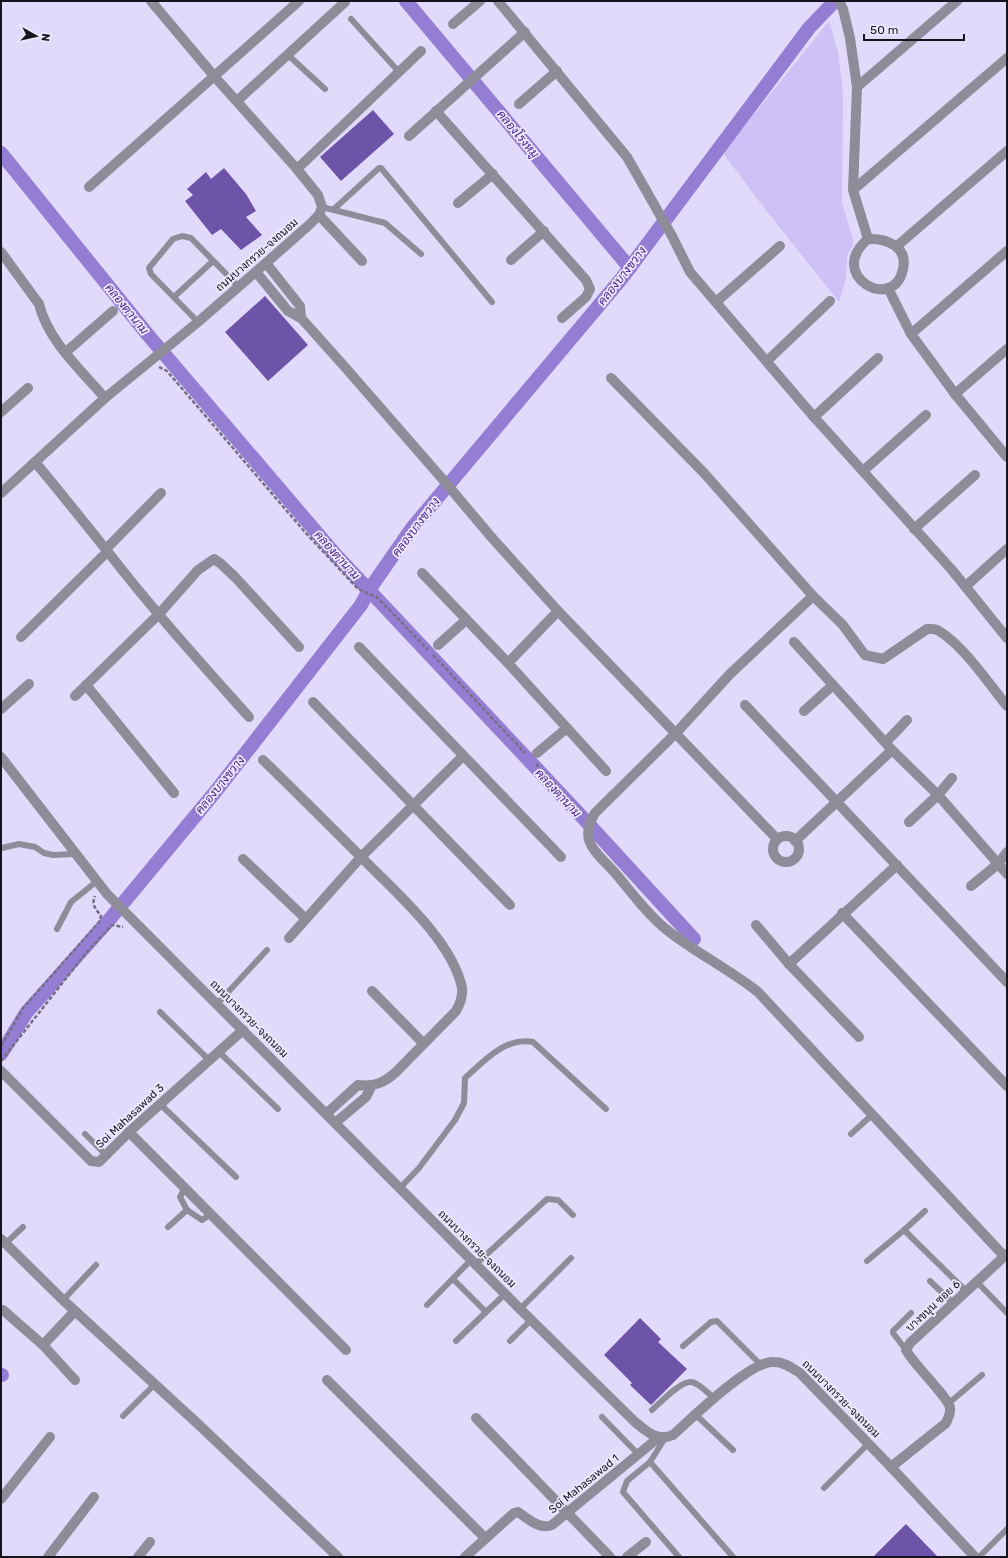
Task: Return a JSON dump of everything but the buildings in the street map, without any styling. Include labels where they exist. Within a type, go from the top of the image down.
[{"type":"street","points":[[151,1],[214,76],[297,169],[318,196],[320,211],[362,261]]},
{"type":"street","points":[[89,187],[299,1]]},
{"type":"street","points":[[452,24],[480,1]]},
{"type":"street","points":[[498,1],[627,157],[672,236],[690,272],[814,417],[966,586],[1007,638]]},
{"type":"street","points":[[857,87],[957,1]]},
{"type":"street","points":[[237,101],[345,2]]},
{"type":"street","points":[[840,3],[850,38],[857,87],[853,190],[868,239]]},
{"type":"street","points":[[408,136],[525,32]]},
{"type":"street","points":[[297,169],[421,51]]},
{"type":"street","points":[[853,190],[1007,58]]},
{"type":"street","points":[[519,104],[557,71]]},
{"type":"street","points":[[436,111],[586,280],[590,289],[586,297],[562,318]]},
{"type":"street","points":[[897,246],[1007,151]]},
{"type":"street","points":[[458,204],[493,174]]},
{"type":"street","name":"ถนนบางกรวย-จงถนอม","points":[[1,493],[105,398],[198,322],[256,272],[320,211]]},
{"type":"street","points":[[510,260],[544,231]]},
{"type":"street","points":[[868,239],[887,240],[897,246],[903,259],[904,268],[898,280],[888,288],[873,289],[866,286],[861,281],[854,269],[856,253],[859,247],[868,239]]},
{"type":"street","points":[[716,302],[780,246]]},
{"type":"street","points":[[911,334],[1007,251]]},
{"type":"street","points":[[1,252],[39,304],[46,324],[66,352],[105,398]]},
{"type":"street","points":[[266,263],[300,306],[301,318]]},
{"type":"street","points":[[256,272],[288,310],[301,318],[463,502],[493,539],[558,611],[777,839]]},
{"type":"street","points":[[888,288],[911,334],[955,394],[1004,446],[1007,457]]},
{"type":"street","points":[[767,361],[830,301]]},
{"type":"street","points":[[66,352],[113,311]]},
{"type":"street","points":[[955,394],[1007,348]]},
{"type":"street","points":[[814,417],[878,358]]},
{"type":"street","points":[[611,378],[672,439],[814,596],[842,624],[865,655],[883,659],[927,629],[939,630],[955,644],[1007,706]]},
{"type":"street","points":[[1,412],[28,388]]},
{"type":"street","points":[[864,471],[926,414]]},
{"type":"street","points":[[35,462],[73,506],[159,614],[249,717]]},
{"type":"street","points":[[914,529],[975,475]]},
{"type":"street","points":[[21,637],[161,493]]},
{"type":"street","points":[[966,586],[1007,549]]},
{"type":"street","points":[[75,696],[159,614],[198,570],[214,559],[220,563],[299,647]]},
{"type":"street","points":[[422,573],[508,663],[606,771]]},
{"type":"street","points":[[814,596],[730,674],[676,733],[595,813],[588,825],[590,846],[666,930],[693,950],[740,978],[758,992],[1005,1255]]},
{"type":"street","points":[[508,663],[558,611]]},
{"type":"street","points":[[438,645],[466,620]]},
{"type":"street","points":[[794,642],[889,746],[938,795],[1007,874]]},
{"type":"street","points":[[359,647],[561,857]]},
{"type":"street","points":[[1,709],[29,684]]},
{"type":"street","points":[[86,685],[174,793]]},
{"type":"street","points":[[804,711],[833,685]]},
{"type":"street","points":[[313,702],[510,905]]},
{"type":"street","points":[[745,706],[837,804],[897,864],[1007,982]]},
{"type":"street","points":[[795,841],[837,804],[889,746],[907,720]]},
{"type":"street","points":[[534,756],[567,728]]},
{"type":"street","points":[[289,938],[361,857],[415,806],[464,756]]},
{"type":"street","name":"ถนนบางกรวย-จงถนอม","points":[[1,757],[99,886],[473,1262],[634,1421],[662,1438],[673,1435],[748,1371],[761,1365],[774,1362],[787,1365],[800,1373],[869,1443],[975,1557]]},
{"type":"street","points":[[263,760],[423,920],[450,959],[462,989],[461,1002],[456,1011],[388,1079],[371,1087],[358,1085],[326,1114]]},
{"type":"street","points":[[909,822],[938,795],[952,778]]},
{"type":"street","points":[[787,836],[795,841],[798,845],[797,855],[790,861],[784,862],[776,857],[774,853],[774,843],[777,839],[787,836]]},
{"type":"street","points":[[971,886],[998,864],[1007,852]]},
{"type":"street","points":[[243,859],[306,918]]},
{"type":"street","points":[[789,964],[842,913],[897,864]]},
{"type":"street","points":[[842,913],[1007,1086]]},
{"type":"street","points":[[756,925],[789,964],[859,1037]]},
{"type":"street","points":[[372,991],[423,1043]]},
{"type":"street","name":"Soi Mahasawad 3","points":[[1,1071],[91,1160],[98,1162],[129,1132],[243,1030]]},
{"type":"street","points":[[335,1123],[366,1097],[371,1087]]},
{"type":"street","points":[[129,1132],[346,1350]]},
{"type":"street","points":[[4,1241],[63,1300],[155,1384],[338,1557]]},
{"type":"street","name":"บางขนุน ซอย 6","points":[[949,1403],[912,1360],[906,1350],[910,1343],[1005,1255]]},
{"type":"street","points":[[3,1310],[43,1345],[75,1380]]},
{"type":"street","points":[[43,1345],[75,1310]]},
{"type":"street","points":[[327,1380],[485,1538]]},
{"type":"street","points":[[891,1467],[946,1423],[950,1414],[949,1403]]},
{"type":"street","points":[[476,1418],[610,1557]]},
{"type":"street","points":[[1,1499],[50,1437]]},
{"type":"street","name":"Soi Mahasawad 1","points":[[465,1557],[514,1513],[518,1512],[540,1525],[548,1527],[662,1438]]},
{"type":"street","points":[[48,1557],[94,1497]]},
{"type":"street","points":[[138,1557],[150,1542]]},
{"type":"street","points":[[627,1557],[646,1542]]},
{"type":"lane","points":[[351,19],[399,72]]},
{"type":"lane","points":[[288,55],[325,89]]},
{"type":"lane","points":[[334,209],[379,168],[382,168],[492,302]]},
{"type":"lane","points":[[320,211],[334,209],[385,223],[421,254]]},
{"type":"lane","points":[[198,322],[151,274],[149,268],[173,239],[182,236],[191,238],[239,287]]},
{"type":"lane","points":[[174,297],[213,261]]},
{"type":"lane","points":[[2,848],[19,844],[35,847],[44,853],[53,855],[74,854]]},
{"type":"lane","points":[[57,929],[71,902],[80,893],[99,886]]},
{"type":"lane","points":[[217,1004],[267,950]]},
{"type":"lane","points":[[160,1012],[209,1060]]},
{"type":"lane","points":[[400,1188],[419,1168],[455,1120],[464,1103],[465,1078],[493,1053],[516,1042],[524,1040],[533,1042],[606,1109]]},
{"type":"lane","points":[[219,1052],[278,1109]]},
{"type":"lane","points":[[160,1104],[236,1177]]},
{"type":"lane","points":[[851,1134],[872,1115]]},
{"type":"lane","points":[[85,1134],[106,1155]]},
{"type":"lane","points":[[185,1188],[180,1197],[187,1210],[202,1220],[210,1214]]},
{"type":"lane","points":[[427,1305],[453,1279],[547,1199],[553,1198],[558,1200],[573,1215]]},
{"type":"lane","points":[[168,1227],[187,1210]]},
{"type":"lane","points":[[867,1261],[925,1211]]},
{"type":"lane","points":[[4,1241],[23,1227]]},
{"type":"lane","points":[[904,1230],[966,1291]]},
{"type":"lane","points":[[520,1309],[571,1258]]},
{"type":"lane","points":[[63,1300],[96,1265]]},
{"type":"lane","points":[[453,1279],[486,1312]]},
{"type":"lane","points":[[930,1281],[953,1302]]},
{"type":"lane","points":[[976,1282],[1007,1313]]},
{"type":"lane","points":[[456,1341],[505,1294]]},
{"type":"lane","points":[[906,1350],[893,1331],[911,1313]]},
{"type":"lane","points":[[510,1341],[531,1320]]},
{"type":"lane","points":[[683,1346],[711,1322],[717,1321],[761,1365]]},
{"type":"lane","points":[[949,1403],[982,1375]]},
{"type":"lane","points":[[652,1410],[680,1385],[687,1383],[696,1384],[715,1399]]},
{"type":"lane","points":[[123,1416],[155,1384]]},
{"type":"lane","points":[[696,1415],[733,1450]]},
{"type":"lane","points":[[602,1416],[639,1455]]},
{"type":"lane","points":[[662,1438],[650,1462],[627,1481],[623,1492],[678,1557]]},
{"type":"lane","points":[[824,1488],[869,1443]]},
{"type":"lane","points":[[650,1462],[733,1557]]},
{"type":"lane","points":[[979,1557],[1007,1529]]},
{"type":"path","points":[[166,371],[304,531],[358,589],[378,598],[526,753]]},
{"type":"path","points":[[534,756],[586,817]]},
{"type":"path","points":[[1,1046],[24,1007],[100,922],[101,916],[94,906],[93,901],[99,886]]},
{"type":"path","points":[[1,1061],[86,953],[112,925],[124,927],[130,917]]},
{"type":"shaded area","points":[[829,21],[838,52],[843,94],[842,203],[853,239],[853,245],[847,256],[846,279],[839,302],[765,209],[723,153]]},
{"type":"waterway","name":"คลองโรงหมู","points":[[406,1],[630,268]]},
{"type":"waterway","name":"คลองบางขวาง","points":[[1,1054],[26,1013],[109,920],[216,791],[361,605],[369,590],[412,528],[622,278],[809,28],[835,1]]},
{"type":"waterway","name":"คลองตานาม","points":[[1,153],[148,335],[335,554],[584,819],[694,939]]}]
